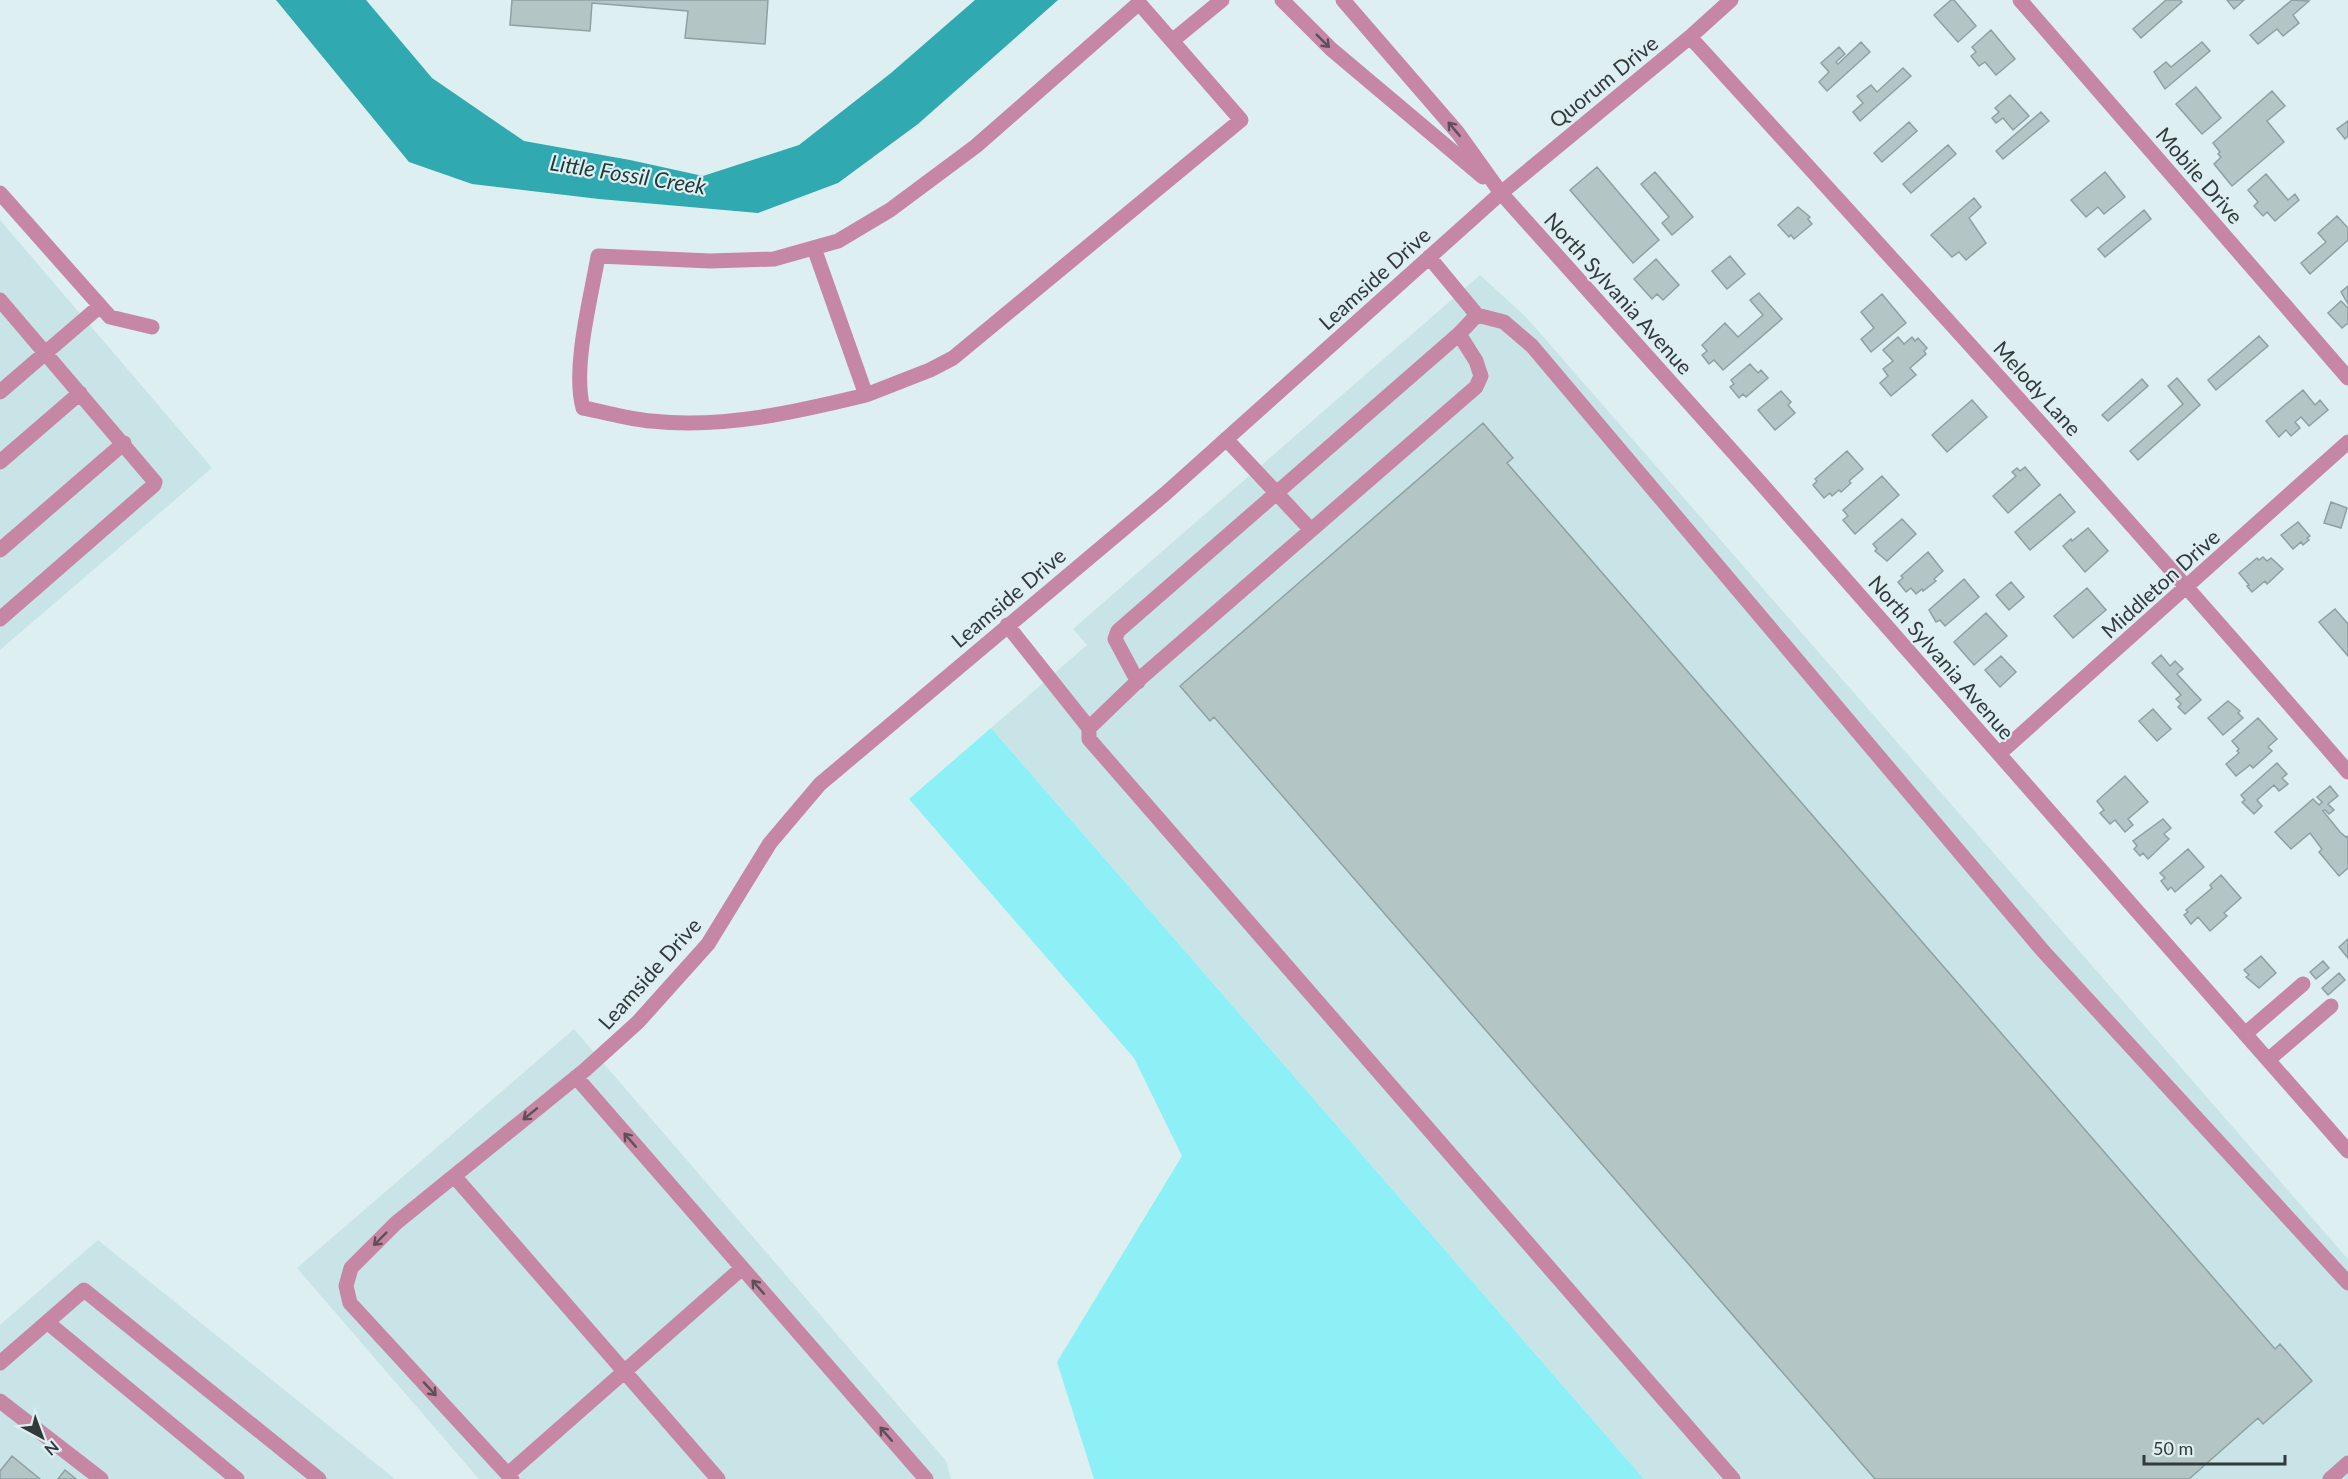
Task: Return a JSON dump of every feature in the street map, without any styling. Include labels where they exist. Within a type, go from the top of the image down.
[{"type":"street","points":[[1172,41],[1222,0]]},
{"type":"street","name":"North Sylvania Avenue","points":[[1282,0],[1331,49],[1501,193]]},
{"type":"street","name":"North Sylvania Avenue","points":[[1343,0],[1458,134],[1501,193],[2348,1151]]},
{"type":"street","name":"Quorum Drive","points":[[1501,193],[1690,37],[1731,0]]},
{"type":"street","name":"Mobile Drive","points":[[2020,0],[2348,378]]},
{"type":"street","points":[[1139,3],[1172,41],[1241,120],[953,358],[930,370],[866,395],[796,412],[707,423],[651,421],[583,408],[580,398],[581,360],[598,256],[716,261],[774,259],[838,241],[891,210],[976,146],[1139,3]]},
{"type":"street","name":"Melody Lane","points":[[1690,37],[1899,264],[2188,587],[2348,772]]},
{"type":"street","points":[[0,193],[110,317],[152,327]]},
{"type":"street","name":"Leamside Drive","points":[[510,1477],[351,1303],[346,1286],[351,1268],[396,1223],[580,1074],[638,1022],[708,944],[770,843],[820,783],[1165,494],[1501,193]]},
{"type":"street","points":[[814,248],[866,395]]},
{"type":"street","points":[[1429,257],[1477,315],[1504,322],[1533,346],[2043,951],[2348,1283]]},
{"type":"street","points":[[0,300],[154,478],[154,485],[0,619]]},
{"type":"street","points":[[2,387],[100,306]]},
{"type":"street","points":[[1138,682],[1115,639],[1118,631],[1459,334],[1477,315]]},
{"type":"street","points":[[1089,728],[1138,682],[1476,387],[1481,376],[1476,361],[1459,334]]},
{"type":"street","points":[[0,462],[80,393]]},
{"type":"street","points":[[1226,439],[1311,530]]},
{"type":"street","name":"Middleton Drive","points":[[1999,754],[2348,442]]},
{"type":"street","points":[[0,550],[124,443]]},
{"type":"street","points":[[1008,625],[1089,728],[1089,739],[1733,1479]]},
{"type":"street","points":[[2245,1034],[2303,984]]},
{"type":"street","points":[[2268,1060],[2331,1006]]},
{"type":"street","points":[[580,1074],[742,1268],[925,1479]]},
{"type":"street","points":[[454,1176],[718,1479]]},
{"type":"street","points":[[510,1477],[624,1371],[742,1268]]},
{"type":"street","points":[[0,1363],[84,1290],[319,1479]]},
{"type":"street","points":[[47,1322],[237,1479]]},
{"type":"street","points":[[0,1401],[101,1479]]},
{"type":"street","points":[[2330,1479],[2348,1464]]},
{"type":"shaded area","points":[[0,220],[212,468],[0,650]]},
{"type":"shaded area","points":[[1480,275],[1526,317],[2348,1259],[2348,1479],[1644,1479],[991,728],[1087,645],[1073,629]]},
{"type":"shaded area","points":[[991,728],[1644,1479],[1094,1479],[1057,1362],[1182,1156],[1134,1058],[909,799]]},
{"type":"shaded area","points":[[574,1029],[946,1461],[951,1479],[479,1479],[297,1268]]},
{"type":"shaded area","points":[[98,1240],[395,1479],[0,1479],[0,1325]]},
{"type":"water","name":"Little Fossil Creek","points":[[276,0],[366,0],[432,78],[524,141],[703,176],[799,145],[891,73],[975,0],[1058,0],[918,124],[838,183],[758,213],[599,199],[472,184],[409,162]]},
{"type":"building","points":[[512,0],[768,0],[765,44],[685,38],[688,11],[592,3],[590,31],[510,25]]},
{"type":"building","points":[[1954,0],[1976,26],[1958,42],[1934,15]]},
{"type":"building","points":[[2166,0],[2182,2],[2141,38],[2133,29]]},
{"type":"building","points":[[2227,0],[2244,0],[2234,9]]},
{"type":"building","points":[[2292,0],[2309,1],[2293,15],[2299,23],[2283,36],[2277,29],[2258,44],[2250,35]]},
{"type":"building","points":[[1991,30],[2015,59],[1996,75],[1985,62],[1979,66],[1971,56],[1976,52],[1972,47]]},
{"type":"building","points":[[1861,42],[1870,52],[1827,91],[1819,82],[1829,72],[1821,63],[1839,47],[1845,54],[1836,62],[1838,64]]},
{"type":"building","points":[[2202,42],[2210,51],[2165,89],[2154,72],[2166,62],[2171,67]]},
{"type":"building","points":[[1903,68],[1911,76],[1860,121],[1853,112],[1863,103],[1857,96],[1871,85],[1877,92]]},
{"type":"building","points":[[2196,87],[2221,118],[2202,134],[2176,104]]},
{"type":"building","points":[[2272,91],[2285,106],[2267,121],[2284,142],[2232,186],[2214,164],[2221,157],[2213,143]]},
{"type":"building","points":[[2010,95],[2029,116],[2013,130],[2003,118],[1996,123],[1992,118],[1999,112],[1995,108]]},
{"type":"building","points":[[2041,112],[2049,121],[2003,159],[1996,151]]},
{"type":"building","points":[[2348,121],[2348,136],[2345,139],[2337,129]]},
{"type":"building","points":[[1909,122],[1917,131],[1882,162],[1874,153]]},
{"type":"building","points":[[1948,145],[1956,154],[1911,193],[1903,184]]},
{"type":"building","points":[[1597,167],[1659,240],[1633,263],[1570,190]]},
{"type":"building","points":[[1655,172],[1693,217],[1672,235],[1662,223],[1669,217],[1641,184]]},
{"type":"building","points":[[2105,172],[2125,197],[2104,214],[2098,207],[2086,217],[2071,200]]},
{"type":"building","points":[[2266,174],[2288,200],[2295,194],[2299,200],[2275,221],[2267,212],[2263,216],[2254,206],[2258,202],[2248,190]]},
{"type":"building","points":[[1974,198],[1981,207],[1969,218],[1986,243],[1966,260],[1959,252],[1952,257],[1931,235]]},
{"type":"building","points":[[1798,207],[1810,217],[1808,219],[1812,224],[1794,239],[1778,225]]},
{"type":"building","points":[[2144,210],[2151,219],[2105,257],[2098,249]]},
{"type":"building","points":[[2337,216],[2348,228],[2348,240],[2310,274],[2301,263],[2326,242],[2318,233]]},
{"type":"building","points":[[1730,256],[1745,274],[1727,289],[1712,271]]},
{"type":"building","points":[[1656,259],[1679,285],[1663,300],[1657,294],[1652,299],[1634,279]]},
{"type":"building","points":[[2348,286],[2348,304],[2341,292]]},
{"type":"building","points":[[1759,293],[1782,319],[1723,370],[1714,360],[1709,364],[1702,355],[1707,351],[1702,345],[1725,323],[1738,337],[1763,315],[1750,300]]},
{"type":"building","points":[[1882,294],[1906,323],[1871,352],[1861,339],[1874,328],[1861,312]]},
{"type":"building","points":[[2341,301],[2348,308],[2348,323],[2342,328],[2328,313]]},
{"type":"building","points":[[2259,336],[2268,346],[2216,390],[2208,380]]},
{"type":"building","points":[[1898,337],[1904,344],[1912,337],[1915,341],[1918,338],[1927,348],[1924,351],[1926,354],[1910,368],[1916,375],[1891,396],[1880,383],[1888,376],[1883,369],[1893,361],[1883,350]]},
{"type":"building","points":[[1750,364],[1758,373],[1761,370],[1768,378],[1746,397],[1743,394],[1739,398],[1730,387],[1734,384],[1731,380]]},
{"type":"building","points":[[2177,378],[2200,405],[2138,460],[2130,451],[2183,404],[2168,386]]},
{"type":"building","points":[[2142,379],[2148,386],[2108,421],[2102,415]]},
{"type":"building","points":[[2303,390],[2315,405],[2320,400],[2328,410],[2309,426],[2301,417],[2295,422],[2300,428],[2291,436],[2286,430],[2279,437],[2266,421]]},
{"type":"building","points":[[1781,391],[1791,402],[1788,405],[1795,413],[1775,430],[1758,410]]},
{"type":"building","points":[[1972,400],[1987,417],[1947,452],[1932,435]]},
{"type":"building","points":[[1483,423],[1513,458],[1507,463],[2275,1349],[2280,1344],[2312,1381],[2263,1424],[2258,1418],[2189,1479],[1875,1479],[1214,717],[1210,721],[1180,686]]},
{"type":"building","points":[[1847,451],[1863,469],[1849,481],[1851,483],[1841,492],[1839,490],[1832,496],[1830,493],[1824,498],[1813,485],[1817,481],[1815,479]]},
{"type":"building","points":[[2025,467],[2040,485],[2008,513],[1993,496],[2016,476],[2012,472],[2017,468],[2020,471]]},
{"type":"building","points":[[1882,476],[1899,495],[1855,534],[1843,520],[1848,516],[1843,510]]},
{"type":"building","points":[[2060,494],[2075,512],[2030,550],[2015,532]]},
{"type":"building","points":[[2331,502],[2347,508],[2341,528],[2324,523]]},
{"type":"building","points":[[1902,519],[1916,534],[1887,561],[1875,551],[1877,549],[1873,544]]},
{"type":"building","points":[[2298,522],[2310,536],[2303,545],[2301,542],[2293,549],[2281,535]]},
{"type":"building","points":[[2088,528],[2108,551],[2085,572],[2063,546]]},
{"type":"building","points":[[1928,552],[1943,571],[1934,579],[1936,581],[1923,591],[1922,589],[1916,594],[1911,588],[1906,592],[1898,582],[1903,578],[1901,576]]},
{"type":"building","points":[[2263,557],[2267,561],[2271,558],[2283,569],[2267,584],[2265,581],[2252,592],[2239,573],[2257,558],[2259,560]]},
{"type":"building","points":[[1964,579],[1979,597],[1945,626],[1940,620],[1936,622],[1929,610]]},
{"type":"building","points":[[2011,582],[2024,597],[2009,610],[1996,595]]},
{"type":"building","points":[[2087,588],[2106,610],[2073,638],[2054,616]]},
{"type":"building","points":[[2335,609],[2348,624],[2348,656],[2319,622]]},
{"type":"building","points":[[1986,613],[2007,636],[1974,665],[1954,642]]},
{"type":"building","points":[[2161,655],[2170,666],[2175,661],[2183,669],[2177,674],[2201,700],[2185,714],[2178,707],[2181,704],[2176,699],[2181,695],[2152,663]]},
{"type":"building","points":[[2001,656],[2016,672],[2000,687],[1985,670]]},
{"type":"building","points":[[2228,701],[2240,711],[2238,713],[2243,718],[2223,735],[2208,718]]},
{"type":"building","points":[[2153,709],[2171,729],[2157,741],[2139,721]]},
{"type":"building","points":[[2258,718],[2277,739],[2268,747],[2272,751],[2253,768],[2250,765],[2236,776],[2226,764],[2239,753],[2237,751],[2239,749],[2232,741]]},
{"type":"building","points":[[2277,763],[2287,774],[2282,778],[2288,784],[2279,791],[2274,785],[2257,800],[2262,806],[2254,814],[2242,802],[2245,800],[2241,795]]},
{"type":"building","points":[[2125,776],[2148,802],[2128,819],[2133,825],[2125,832],[2115,820],[2110,824],[2100,813],[2104,810],[2097,801]]},
{"type":"building","points":[[2330,786],[2338,796],[2328,804],[2334,810],[2329,814],[2323,811],[2340,832],[2348,836],[2348,868],[2339,876],[2319,852],[2322,849],[2310,833],[2291,849],[2275,832],[2313,799],[2319,805],[2322,802],[2317,797]]},
{"type":"building","points":[[2163,819],[2171,828],[2164,834],[2169,839],[2148,859],[2143,853],[2140,856],[2134,849],[2137,846],[2133,841]]},
{"type":"building","points":[[2188,849],[2204,867],[2175,892],[2171,887],[2168,890],[2161,881],[2165,878],[2160,873]]},
{"type":"building","points":[[2221,875],[2241,898],[2224,913],[2227,916],[2210,931],[2198,917],[2191,924],[2184,915],[2188,912],[2186,910],[2212,888],[2210,885]]},
{"type":"building","points":[[2348,939],[2348,958],[2339,947]]},
{"type":"building","points":[[2261,956],[2276,973],[2259,988],[2246,977],[2249,975],[2244,970]]},
{"type":"building","points":[[2323,961],[2329,968],[2316,979],[2310,972]]},
{"type":"building","points":[[2339,973],[2345,980],[2328,995],[2322,988]]},
{"type":"building","points":[[12,1456],[40,1479],[0,1479],[0,1471]]},
{"type":"building","points":[[65,1470],[76,1479],[58,1479]]}]
